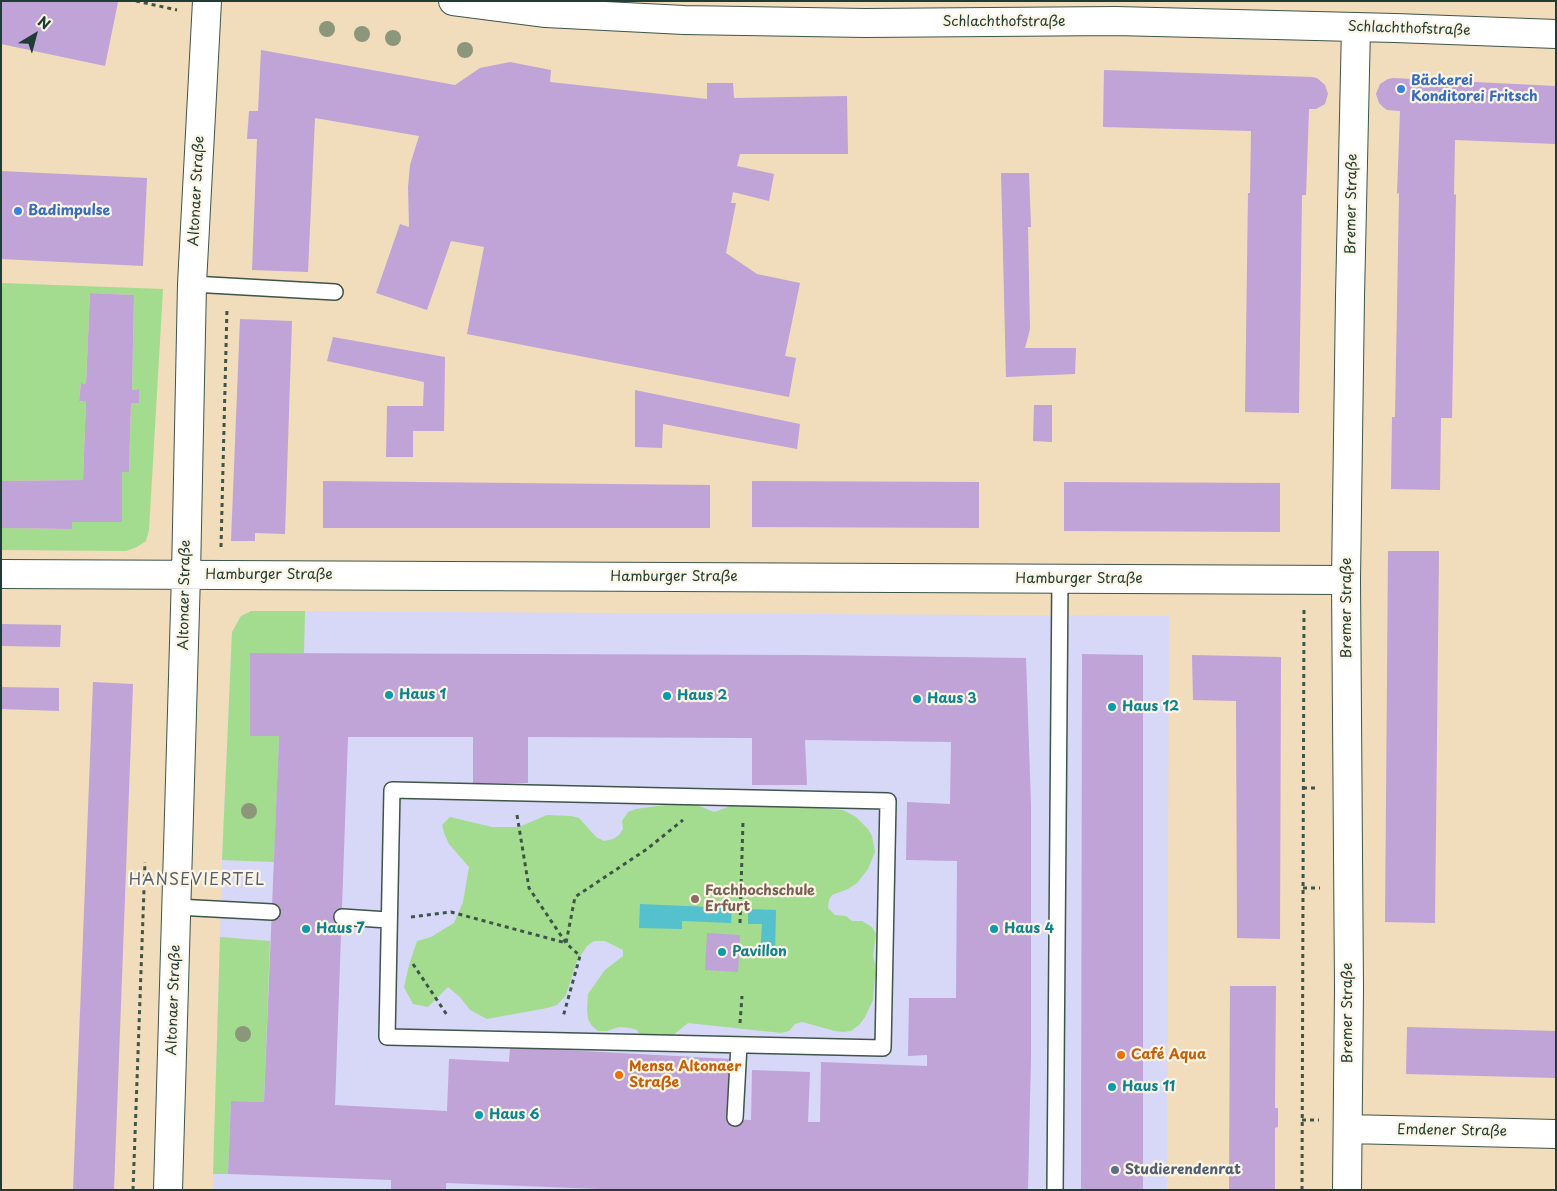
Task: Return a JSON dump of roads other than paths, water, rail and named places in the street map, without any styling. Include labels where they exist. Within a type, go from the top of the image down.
[{"type":"street","name":"Altonaer Straße","points":[[168,1190],[186,575],[192,284],[207,1]]},
{"type":"street","name":"Schlachthofstraße","points":[[453,1],[546,13],[684,20],[865,23],[1117,11],[1356,27],[1556,34]]},
{"type":"street","name":"Bremer Straße","points":[[1347,1190],[1349,980],[1346,580],[1356,27]]},
{"type":"street","name":"Hamburger Straße","points":[[1,574],[1346,580]]},
{"type":"street","name":"Emdener Straße","points":[[1348,1129],[1556,1134]]},
{"type":"lane","points":[[192,284],[335,292]]},
{"type":"lane","points":[[1054,1190],[1060,579]]},
{"type":"lane","points":[[392,790],[888,801],[883,1048],[387,1037],[388,924],[392,790]]},
{"type":"lane","points":[[176,907],[272,912]]},
{"type":"lane","points":[[342,917],[388,924]]},
{"type":"lane","points":[[736,1118],[738,1045]]},
{"type":"water","points":[[640,904],[732,908],[731,923],[682,921],[682,929],[639,928]]},
{"type":"water","points":[[748,909],[776,910],[775,957],[760,956],[762,924],[748,924]]},
{"type":"place","name":"Bäckerei Konditorei Fritsch","points":[[1401,89]]},
{"type":"place","name":"Badimpulse","points":[[18,211]]},
{"type":"place","name":"Haus 1","points":[[389,695]]},
{"type":"place","name":"Haus 2","points":[[667,696]]},
{"type":"place","name":"Haus 3","points":[[917,699]]},
{"type":"place","name":"Haus 12","points":[[1112,707]]},
{"type":"place","name":"Fachhochschule Erfurt","points":[[695,899]]},
{"type":"place","name":"Haus 7","points":[[306,929]]},
{"type":"place","name":"Haus 4","points":[[994,929]]},
{"type":"place","name":"Pavillon","points":[[722,952]]},
{"type":"place","name":"Café Aqua","points":[[1121,1055]]},
{"type":"place","name":"Mensa Altonaer Straße","points":[[619,1075]]},
{"type":"place","name":"Haus 11","points":[[1112,1087]]},
{"type":"place","name":"Haus 6","points":[[479,1115]]},
{"type":"place","name":"Studierendenrat","points":[[1115,1170]]},
{"type":"district","name":"HANSEVIERTEL","points":[[197,881]]}]
